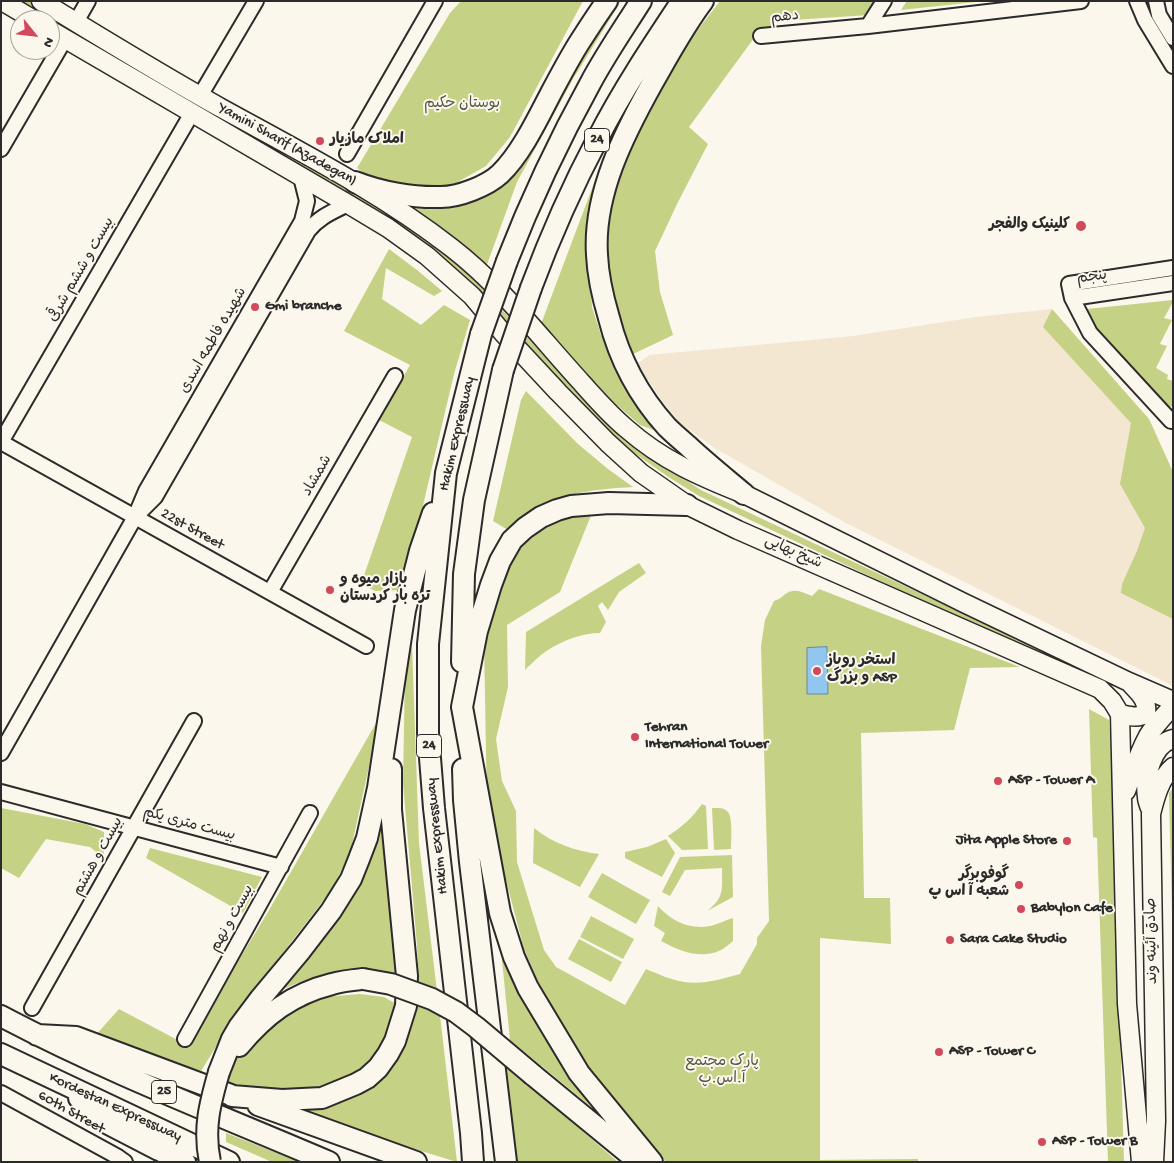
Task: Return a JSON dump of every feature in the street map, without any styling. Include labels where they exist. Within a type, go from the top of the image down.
[{"type":"highway","points":[[354,182],[380,190],[416,196],[442,197],[458,194],[488,182],[501,173],[515,156],[530,132],[579,43],[606,1]]},
{"type":"highway","name":"Hakim Expressway","points":[[473,1162],[434,808],[428,734],[428,644],[446,473],[481,334],[522,223],[544,172],[591,80],[641,1]]},
{"type":"highway","name":"Hakim Expressway","points":[[506,1162],[464,800],[462,644],[464,574],[474,500],[503,370],[530,288],[552,233],[598,136],[650,49],[682,1]]},
{"type":"highway","points":[[703,1],[656,76],[628,129],[606,183],[596,238],[597,255],[599,276],[612,329],[622,359],[633,380],[668,427],[704,461],[744,494]]},
{"type":"highway","points":[[210,1162],[206,1134],[210,1104],[219,1072],[232,1039],[248,1014],[331,911],[351,879],[367,838],[391,710],[405,610],[420,551],[446,473]]},
{"type":"highway","points":[[652,1162],[579,1073],[528,988],[514,957],[500,913],[462,706],[477,631],[490,586],[500,561],[512,540],[525,528],[541,517],[571,506],[609,503],[687,505]]},
{"type":"highway","points":[[232,1096],[282,1100],[322,1098],[367,1078],[378,1068],[395,1041],[406,1006],[407,976],[390,810],[391,710]]},
{"type":"highway","points":[[219,1072],[266,1017],[306,992],[333,983],[363,979],[391,984],[432,999],[456,1012],[639,1162]]},
{"type":"highway","name":"25","points":[[1,1016],[116,1072],[330,1162]]},
{"type":"highway","points":[[37,1035],[76,1037],[232,1096],[416,1162]]},
{"type":"highway","name":"Kordestan Expressway","points":[[1,1054],[228,1162]]},
{"type":"highway","points":[[67,1086],[103,1121],[185,1162]]},
{"type":"main road","points":[[2,1],[17,10]]},
{"type":"main road","name":"Yamini Sharif (Azadegan)","points":[[41,1],[200,96],[354,182],[426,228],[492,282],[518,309]]},
{"type":"main road","name":"Yamini Sharif (Azadegan)","points":[[60,35],[388,228],[427,256],[472,296],[504,333]]},
{"type":"main road","name":"شیخ بهایی","points":[[518,309],[608,413],[628,431],[678,465],[744,494],[972,608],[1173,701]]},
{"type":"main road","name":"شیخ بهایی","points":[[504,333],[608,444],[641,473],[687,505],[738,530],[1100,689],[1112,700],[1120,714]]},
{"type":"main road","points":[[1120,714],[1142,717],[1146,712],[1147,706],[1144,700],[1129,682]]},
{"type":"main road","points":[[1122,803],[1139,754],[1149,735],[1173,706]]},
{"type":"main road","name":"صادق آئینه وند","points":[[1120,714],[1127,1004],[1142,1162]]},
{"type":"main road","points":[[1151,814],[1147,796],[1147,776],[1150,765],[1158,749],[1173,739]]},
{"type":"main road","name":"صادق آئینه وند","points":[[1154,1162],[1156,1120],[1151,814],[1156,792],[1168,771],[1173,767]]},
{"type":"main road","points":[[1127,1004],[1154,1004]]},
{"type":"main road","name":"صادق آئینه وند","points":[[1132,1162],[1137,1114]]},
{"type":"main road","name":"صادق آئینه وند","points":[[1156,1120],[1160,1162]]},
{"type":"street","points":[[76,22],[88,1]]},
{"type":"street","points":[[200,96],[256,1]]},
{"type":"street","points":[[347,154],[436,1]]},
{"type":"street","points":[[868,26],[884,1]]},
{"type":"street","name":"دهم","points":[[761,36],[868,26],[1021,5],[1081,1]]},
{"type":"street","points":[[1137,1],[1145,20],[1173,66]]},
{"type":"street","points":[[1156,1],[1159,15],[1173,38]]},
{"type":"street","points":[[1,149],[45,60]]},
{"type":"street","name":"بیست و ششم شرقی","points":[[1,442],[192,113]]},
{"type":"street","name":"شهیده فاطمه اسدی","points":[[1,753],[135,517],[146,491],[307,224],[307,202],[301,177]]},
{"type":"street","name":"شهیده فاطمه اسدی","points":[[307,224],[315,222],[348,204]]},
{"type":"street","name":"پنجم","points":[[1173,268],[1069,284],[1072,298],[1173,283]]},
{"type":"street","points":[[1072,298],[1090,333],[1173,421]]},
{"type":"street","name":"شمشاد","points":[[270,592],[394,376]]},
{"type":"street","name":"22st Street","points":[[1,442],[366,646]]},
{"type":"street","name":"بیست و هشتم","points":[[32,1008],[194,721]]},
{"type":"street","name":"بیست متری یکم","points":[[1,792],[281,867]]},
{"type":"street","name":"بیست و نهم","points":[[185,1039],[310,814]]},
{"type":"street","name":"60th Street","points":[[1,1093],[120,1160]]},
{"type":"shaded area","points":[[1052,309],[1152,425],[1173,473],[1173,686],[844,522],[713,447],[679,422],[637,364],[649,355],[853,336],[976,317]]},
{"type":"green space","points":[[16,1],[30,1],[45,10],[31,10]]},
{"type":"green space","name":"بوستان حکیم","points":[[461,1],[583,1],[510,137],[486,166],[447,188],[431,190],[379,184],[357,168],[450,13]]},
{"type":"green space","points":[[612,1],[621,1],[573,79],[517,182],[485,270],[405,207],[446,208],[465,202],[485,192]]},
{"type":"green space","points":[[720,1],[878,1],[869,15],[778,21],[754,38],[689,127],[708,144],[655,251],[660,292],[673,335],[629,356],[608,293],[607,254],[609,222],[617,172],[641,118],[689,41]]},
{"type":"green space","points":[[907,1],[985,1],[901,10]]},
{"type":"green space","points":[[60,19],[357,193],[450,256],[473,278],[604,420],[647,455],[701,490],[1066,662],[1027,650],[699,496],[670,478],[624,446],[608,431],[577,401],[470,282],[416,238],[60,27]]},
{"type":"green space","points":[[596,178],[600,184],[590,278],[592,307],[601,335],[623,385],[662,433],[640,425],[611,400],[541,324]]},
{"type":"green space","points":[[389,249],[442,291],[434,296],[386,268],[382,299],[421,325],[444,305],[470,320],[454,374],[403,590],[375,591],[361,584],[412,437],[379,420],[410,365],[344,331]]},
{"type":"green space","points":[[1173,300],[1164,318],[1172,320],[1160,344],[1167,346],[1156,368],[1168,375],[1167,379],[1173,381],[1173,407],[1169,406],[1098,334],[1087,309]]},
{"type":"green space","points":[[1052,309],[1149,419],[1173,472],[1173,619],[1121,593],[1122,584],[1145,528],[1120,484],[1131,423],[1043,327]]},
{"type":"green space","points":[[526,391],[578,444],[633,487],[594,490],[556,500],[529,513],[508,530],[493,521],[521,400]]},
{"type":"green space","name":"پارک مجتمع آ.اس.پ","points":[[592,513],[560,592],[507,625],[508,687],[496,739],[502,781],[516,811],[517,862],[544,950],[556,967],[625,1005],[646,969],[674,980],[691,983],[712,981],[740,974],[757,944],[757,938],[769,921],[761,646],[765,620],[774,601],[791,591],[798,591],[812,596],[819,589],[1020,667],[970,668],[954,730],[861,733],[864,898],[890,898],[891,944],[820,938],[820,1160],[918,1159],[918,1162],[666,1162],[645,1140],[579,1055],[550,1009],[524,949],[487,808],[484,640],[516,549],[561,518]]},
{"type":"green space","points":[[639,563],[646,573],[619,592],[608,610],[602,602],[598,606],[606,622],[600,633],[580,636],[560,643],[542,654],[525,670],[526,632]]},
{"type":"green space","points":[[412,645],[419,843],[457,1162],[314,1118],[302,1107],[353,1096],[419,984],[403,783],[405,670]]},
{"type":"green space","points":[[1089,709],[1109,720],[1112,757],[1124,1162],[1108,1162],[1097,838],[1093,837]]},
{"type":"green space","points":[[380,716],[351,849],[333,888],[238,1011],[201,1071],[94,1037],[119,1009],[187,1045],[268,912]]},
{"type":"green space","points":[[1173,788],[1173,953],[1169,793]]},
{"type":"green space","points":[[702,804],[706,806],[708,849],[682,850],[668,836],[686,822]]},
{"type":"green space","points":[[1,808],[85,824],[104,832],[104,858],[90,847],[46,839],[19,878],[1,868]]},
{"type":"green space","points":[[712,808],[725,809],[730,815],[731,849],[714,850]]},
{"type":"green space","points":[[381,828],[389,864],[403,975],[376,970],[334,973],[308,979],[269,996],[345,904]]},
{"type":"green space","points":[[534,828],[564,846],[599,854],[580,887],[533,863]]},
{"type":"green space","points":[[666,839],[675,853],[662,877],[625,858],[625,852],[647,847]]},
{"type":"green space","points":[[150,848],[262,877],[243,913],[146,858]]},
{"type":"green space","points":[[732,855],[733,897],[707,911],[720,897],[722,868],[685,870],[670,896],[662,892],[680,857]]},
{"type":"green space","points":[[602,873],[650,900],[636,924],[588,897]]},
{"type":"green space","points":[[658,906],[675,920],[695,927],[713,925],[733,918],[733,941],[721,950],[706,954],[690,953],[668,945],[661,941],[665,933],[654,926]]},
{"type":"green space","points":[[591,916],[634,939],[623,959],[580,937]]},
{"type":"green space","points":[[499,930],[605,1118],[510,1040]]},
{"type":"green space","points":[[579,939],[622,962],[611,982],[568,959]]},
{"type":"green space","points":[[360,994],[384,997],[400,1006],[392,1033],[359,1077],[307,1095],[221,1090],[236,1058],[252,1037],[299,1005],[324,997]]},
{"type":"green space","points":[[504,1063],[618,1162],[516,1162]]},
{"type":"green space","points":[[226,1133],[300,1162],[272,1162],[226,1142]]},
{"type":"water","name":"استخر روباز و بزرگ ASP","points":[[827,647],[828,694],[807,694],[807,648]]},
{"type":"place","name":"املاک مازیار","points":[[320,141]]},
{"type":"place","name":"کلینیک والفجر","points":[[1081,226]]},
{"type":"place","name":"Gmi branche","points":[[255,307]]},
{"type":"place","name":"بازار میوه و تره بار کردستان","points":[[330,590]]},
{"type":"place","name":"استخر روباز و بزرگ ASP","points":[[817,671]]},
{"type":"place","name":"Tehran International Tower","points":[[635,737]]},
{"type":"place","name":"ASP - Tower A","points":[[998,781]]},
{"type":"place","name":"Jita Apple Store","points":[[1067,841]]},
{"type":"place","name":"گوفوبرگر شعبه آ اس پ","points":[[1019,885]]},
{"type":"place","name":"Babylon Cafe","points":[[1021,909]]},
{"type":"place","name":"Sara Cake Studio","points":[[950,940]]},
{"type":"place","name":"ASP - Tower C","points":[[939,1052]]},
{"type":"place","name":"ASP - Tower B","points":[[1042,1142]]}]
